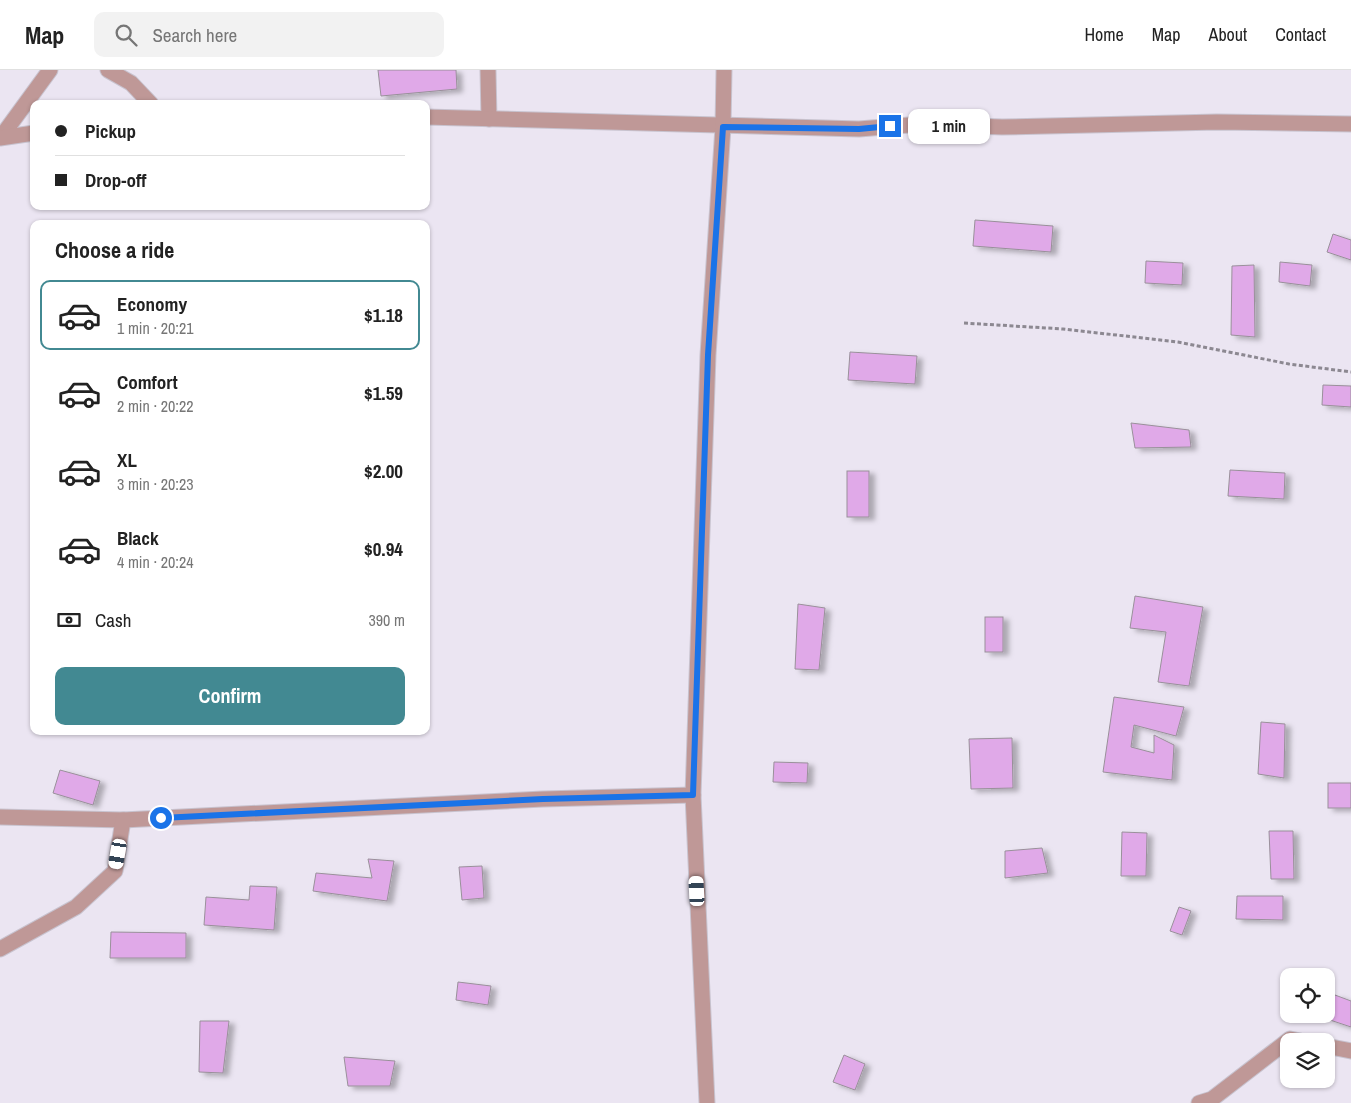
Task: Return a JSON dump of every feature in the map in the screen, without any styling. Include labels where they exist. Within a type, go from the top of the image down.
[{"type":"street","points":[[1,138],[50,70]]},
{"type":"street","points":[[108,70],[131,82],[147,100]]},
{"type":"street","points":[[488,70],[489,119]]},
{"type":"street","points":[[707,1103],[693,795],[708,355],[723,127],[724,70]]},
{"type":"street","points":[[430,117],[723,127],[859,129],[922,124],[1002,127],[1217,122],[1351,124]]},
{"type":"street","points":[[1,138],[30,134]]},
{"type":"street","points":[[0,817],[123,820],[543,799],[693,795]]},
{"type":"street","points":[[0,949],[76,907],[115,871],[123,820]]},
{"type":"street","points":[[1335,1047],[1351,1050]]},
{"type":"street","points":[[1199,1103],[1212,1099],[1280,1048]]},
{"type":"path","points":[[964,323],[1063,329],[1178,342],[1289,364],[1351,372]]},
{"type":"building","points":[[378,70],[456,70],[457,89],[381,96]]},
{"type":"building","points":[[975,220],[1053,226],[1051,252],[973,246]]},
{"type":"building","points":[[1333,234],[1351,240],[1351,260],[1327,252]]},
{"type":"building","points":[[1146,261],[1183,263],[1182,285],[1145,283]]},
{"type":"building","points":[[1280,262],[1312,265],[1310,286],[1279,282]]},
{"type":"building","points":[[1254,265],[1255,337],[1231,335],[1232,266]]},
{"type":"building","points":[[850,352],[917,356],[915,384],[848,380]]},
{"type":"building","points":[[1323,385],[1351,386],[1351,407],[1322,405]]},
{"type":"building","points":[[1131,423],[1189,430],[1191,447],[1135,448]]},
{"type":"building","points":[[1230,470],[1285,473],[1284,499],[1228,496]]},
{"type":"building","points":[[847,471],[869,471],[869,517],[847,517]]},
{"type":"building","points":[[1135,596],[1203,607],[1189,686],[1158,682],[1166,632],[1130,628]]},
{"type":"building","points":[[798,604],[825,608],[819,670],[795,669]]},
{"type":"building","points":[[985,617],[1003,617],[1003,652],[985,652]]},
{"type":"building","points":[[1114,697],[1184,707],[1176,736],[1134,725],[1131,747],[1154,753],[1154,735],[1174,745],[1172,780],[1103,772]]},
{"type":"building","points":[[1261,722],[1285,724],[1284,778],[1258,774]]},
{"type":"building","points":[[1012,738],[1013,788],[971,789],[969,739]]},
{"type":"building","points":[[774,762],[808,763],[807,783],[773,782]]},
{"type":"building","points":[[60,770],[100,781],[93,805],[53,793]]},
{"type":"building","points":[[1328,783],[1351,783],[1351,808],[1328,808]]},
{"type":"building","points":[[1269,831],[1293,831],[1294,879],[1271,879]]},
{"type":"building","points":[[1122,832],[1147,833],[1146,876],[1121,876]]},
{"type":"building","points":[[1042,848],[1048,873],[1005,878],[1005,851]]},
{"type":"building","points":[[368,859],[394,861],[387,901],[313,891],[316,873],[372,878]]},
{"type":"building","points":[[482,866],[484,898],[462,900],[459,867]]},
{"type":"building","points":[[250,886],[277,887],[274,930],[204,925],[206,897],[249,900]]},
{"type":"building","points":[[1237,896],[1283,896],[1283,920],[1236,919]]},
{"type":"building","points":[[1179,907],[1191,911],[1182,935],[1170,931]]},
{"type":"building","points":[[111,932],[186,933],[186,958],[110,958]]},
{"type":"building","points":[[458,982],[491,986],[488,1005],[456,1000]]},
{"type":"building","points":[[1335,995],[1351,1001],[1351,1027],[1335,1022]]},
{"type":"building","points":[[200,1021],[229,1021],[223,1073],[199,1072]]},
{"type":"building","points":[[844,1055],[865,1064],[855,1090],[833,1082]]},
{"type":"building","points":[[344,1057],[395,1061],[390,1086],[348,1086]]},
{"type":"route","points":[[161,818],[543,799],[693,795],[708,355],[723,127],[859,129],[890,126]]}]
